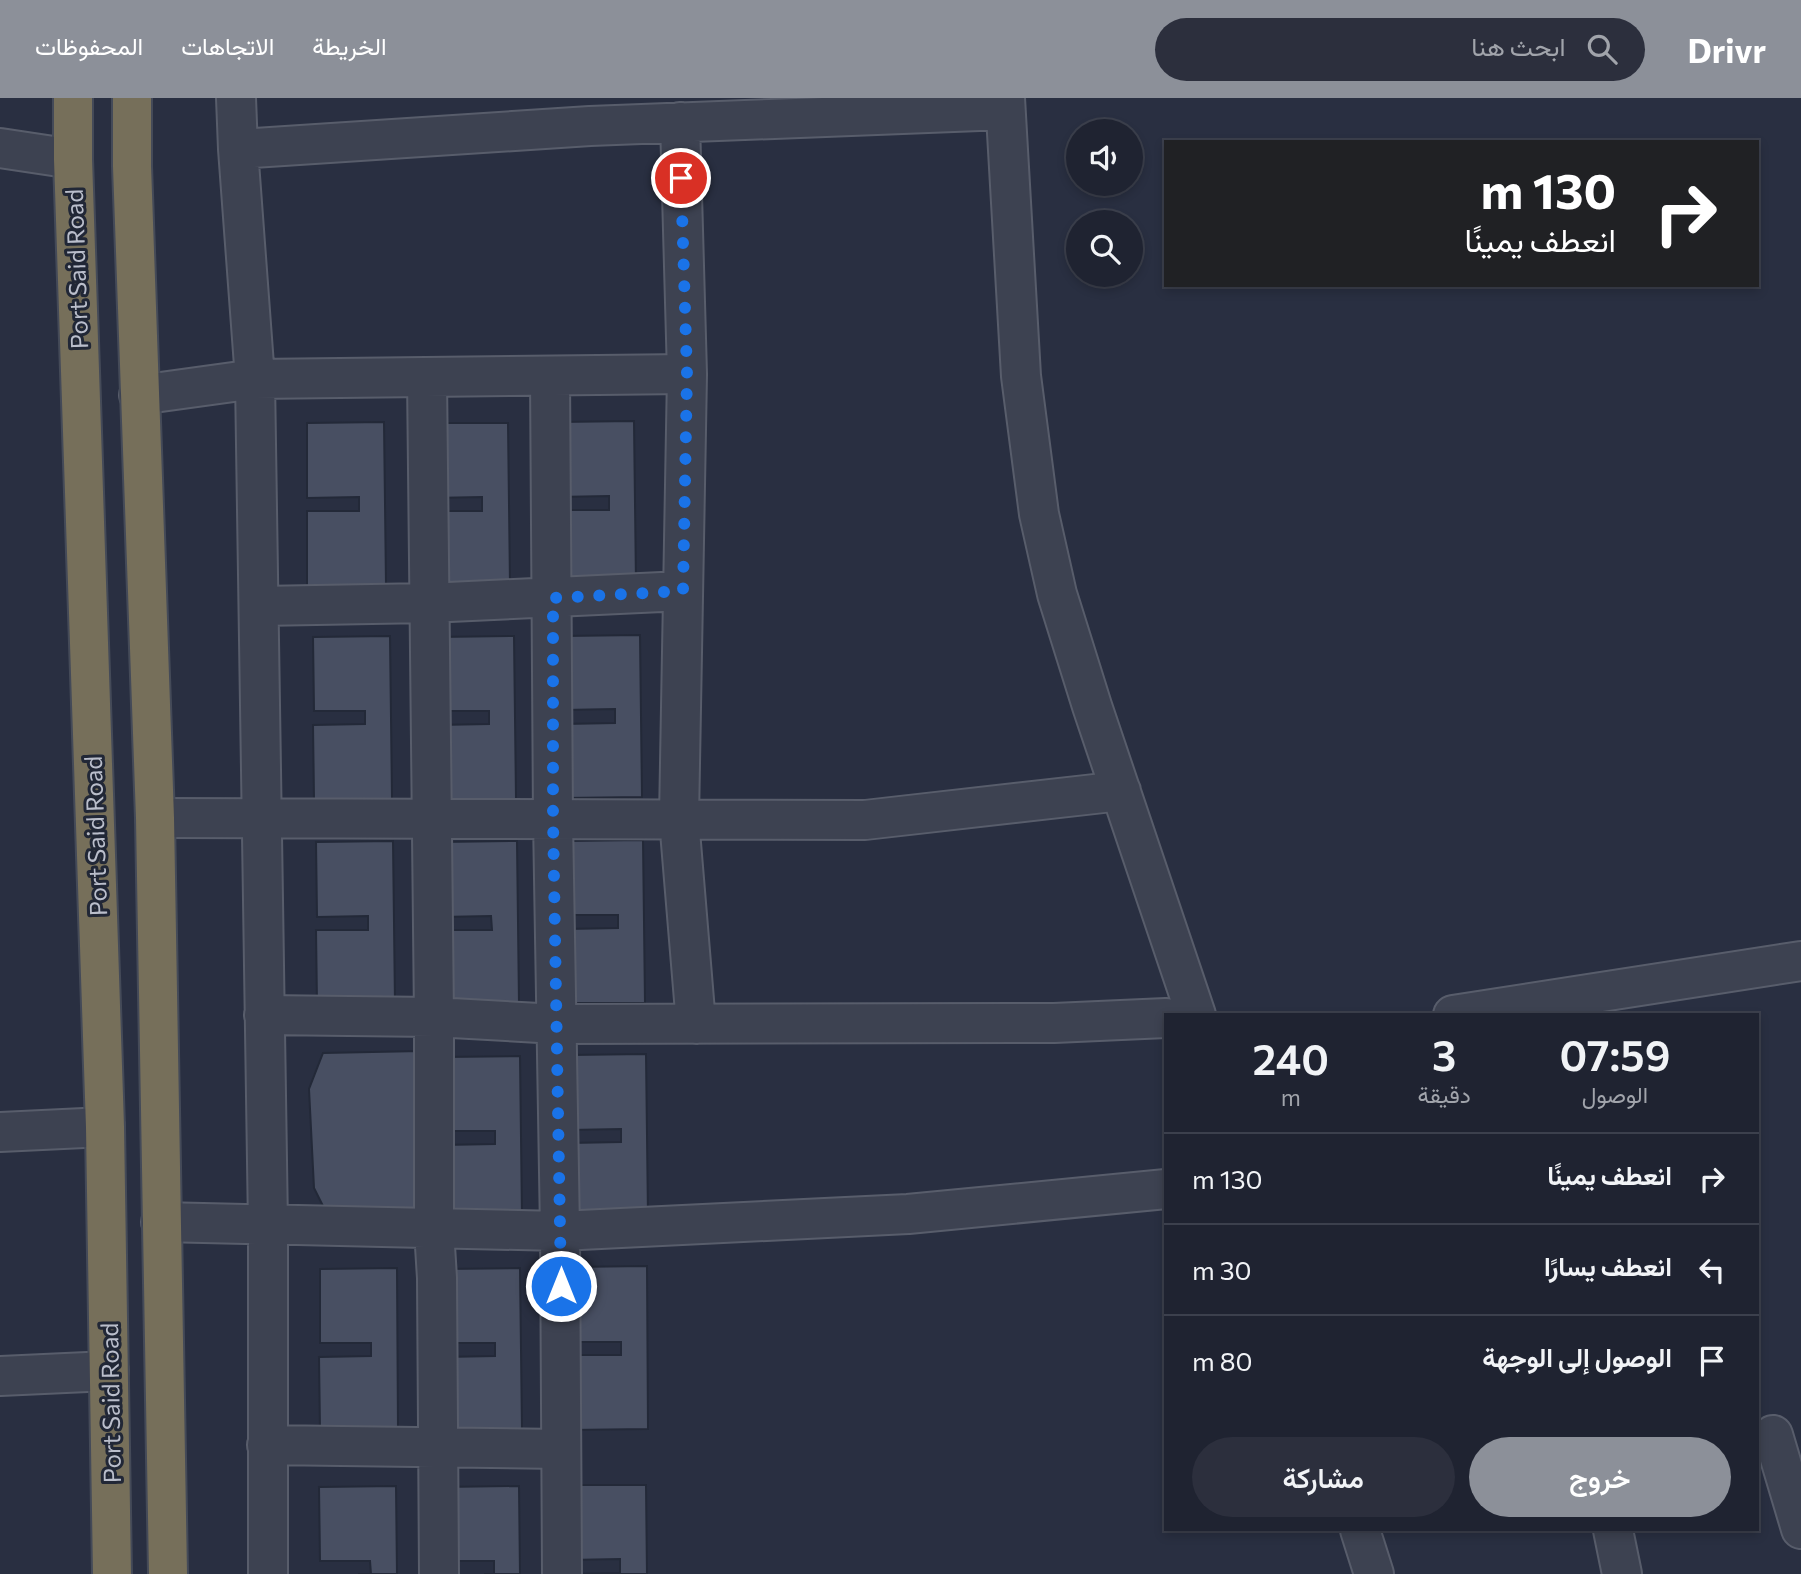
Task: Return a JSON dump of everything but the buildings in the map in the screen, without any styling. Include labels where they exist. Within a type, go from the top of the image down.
[{"type":"highway","name":"Port Said Road","points":[[73,98],[105,1128],[112,1574]]},
{"type":"highway","points":[[132,98],[139,394],[155,818],[168,1574]]},
{"type":"highway","points":[[107,1221],[161,1222]]},
{"type":"street","points":[[236,98],[255,379],[260,606],[268,1226],[268,1574]]},
{"type":"street","points":[[238,149],[1005,104],[1021,376],[1039,514],[1057,594],[1195,1013]]},
{"type":"street","points":[[680,122],[687,374],[679,818],[696,1024]]},
{"type":"street","points":[[0,148],[73,159]]},
{"type":"street","points":[[139,394],[255,379],[687,374]]},
{"type":"street","points":[[550,376],[562,1574]]},
{"type":"street","points":[[427,377],[434,1017],[433,1230],[437,1278],[439,1574]]},
{"type":"street","points":[[260,606],[428,603],[683,591]]},
{"type":"street","points":[[155,818],[865,820],[1121,791]]},
{"type":"street","points":[[1468,1013],[1801,961]]},
{"type":"street","points":[[264,1015],[434,1017],[557,1024],[1054,1023],[1164,1018]]},
{"type":"street","points":[[0,1132],[105,1128]]},
{"type":"street","points":[[161,1222],[560,1231],[908,1214],[1164,1189]]},
{"type":"street","points":[[0,1376],[109,1371]]},
{"type":"street","points":[[1777,1434],[1801,1529]]},
{"type":"street","points":[[267,1445],[561,1449]]},
{"type":"street","points":[[1360,1531],[1374,1574]]},
{"type":"street","points":[[1613,1531],[1622,1574]]},
{"type":"route","points":[[561,1286],[553,819],[553,598],[683,591],[687,374],[681,178]]}]
